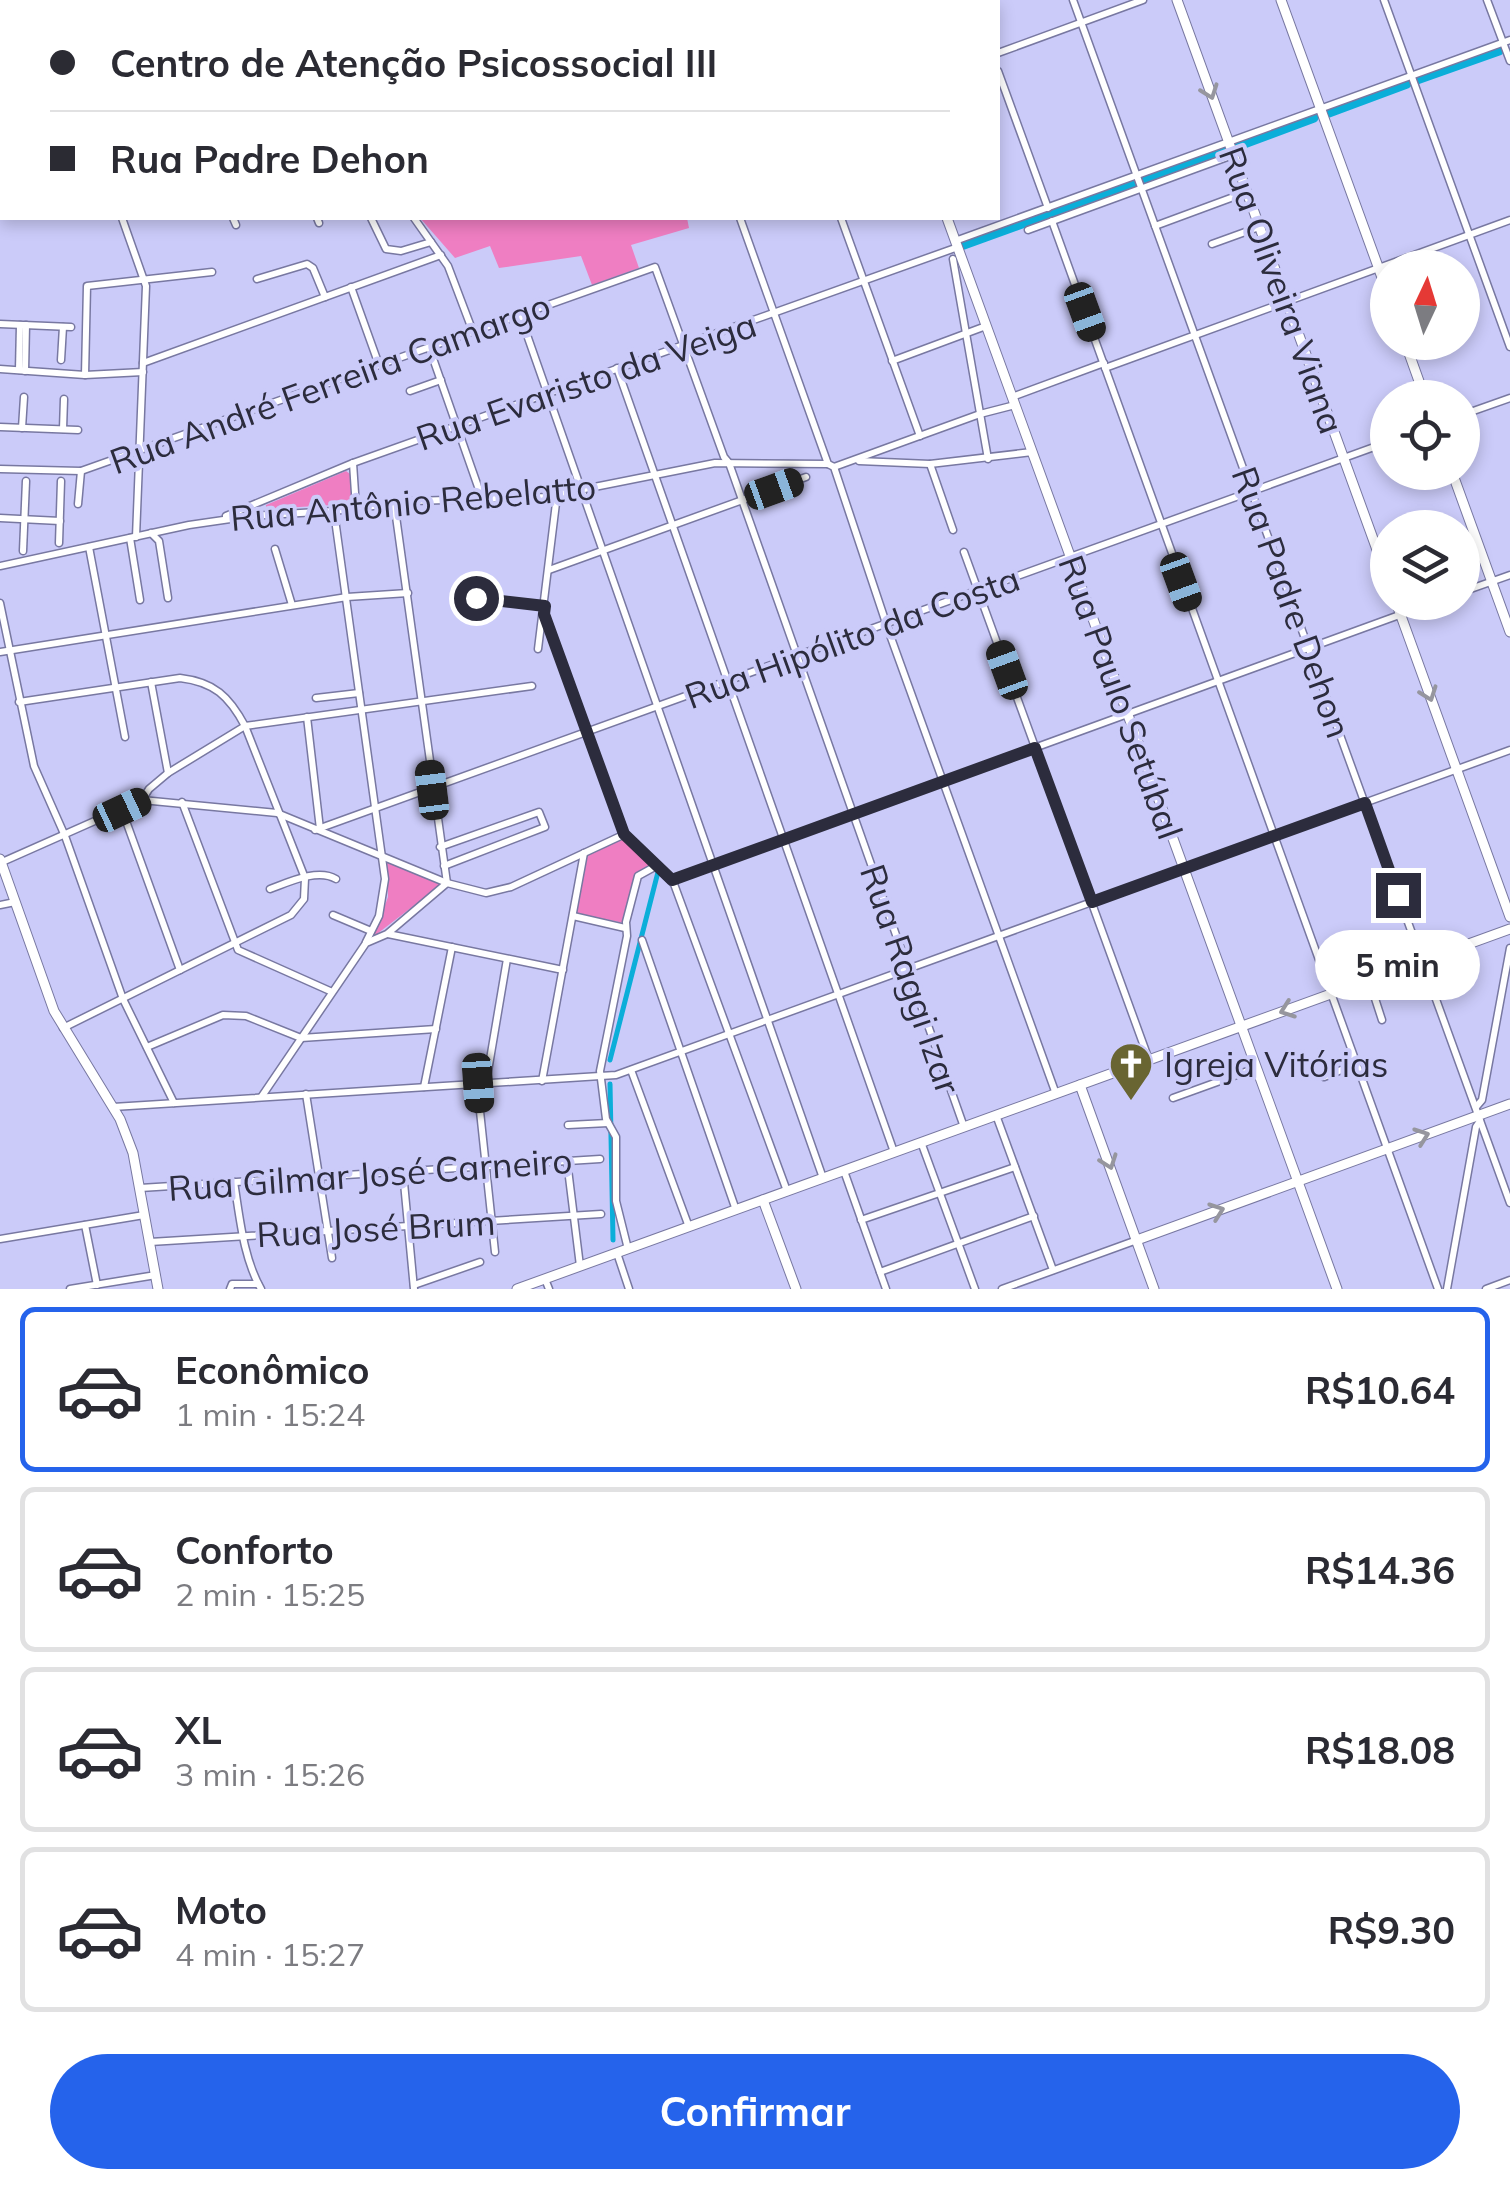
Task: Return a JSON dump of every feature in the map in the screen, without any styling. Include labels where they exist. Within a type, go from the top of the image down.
[{"type":"main road","name":"Rua Oliveira Viana","points":[[1177,0],[1370,530]]},
{"type":"main road","points":[[1281,0],[1371,250]]},
{"type":"main road","name":"Rua Paulo Setúbal","points":[[948,220],[1337,1289]]},
{"type":"main road","points":[[1459,490],[1510,632]]},
{"type":"main road","points":[[1402,620],[1510,916]]},
{"type":"main road","points":[[0,862],[4,882],[16,902],[62,1028],[112,1106],[133,1152],[158,1289]]},
{"type":"main road","points":[[517,1289],[547,1284],[580,1266],[1510,929]]},
{"type":"main road","points":[[1080,1085],[1154,1289]]},
{"type":"main road","points":[[1136,1240],[1510,1104]]},
{"type":"main road","points":[[763,1200],[796,1289]]},
{"type":"street","name":"Rua Padre Dehon","points":[[1073,0],[1510,1203]]},
{"type":"street","points":[[1000,52],[1143,0]]},
{"type":"street","points":[[1384,0],[1510,347]]},
{"type":"street","points":[[1488,0],[1506,41],[1510,62]]},
{"type":"street","name":"Rua Evaristo da Veiga","points":[[216,521],[352,463],[864,282],[1048,208],[1506,41]]},
{"type":"street","points":[[1000,76],[1048,208]]},
{"type":"street","points":[[1028,230],[1234,155]]},
{"type":"street","points":[[1155,226],[1247,192]]},
{"type":"street","points":[[123,220],[145,283],[133,537],[140,600]]},
{"type":"street","points":[[372,220],[386,249],[401,251],[431,242]]},
{"type":"street","points":[[415,220],[452,275],[472,332]]},
{"type":"street","points":[[741,220],[1056,1094]]},
{"type":"street","points":[[842,220],[920,436]]},
{"type":"street","points":[[1428,250],[1510,220]]},
{"type":"street","points":[[1052,221],[1438,1289]]},
{"type":"street","points":[[1212,244],[1260,227]]},
{"type":"street","points":[[0,369],[85,374],[143,368],[441,255]]},
{"type":"street","points":[[953,259],[988,458]]},
{"type":"street","points":[[257,279],[308,264],[325,297]]},
{"type":"street","name":"Rua André Ferreira Camargo","points":[[0,469],[81,471],[655,267]]},
{"type":"street","name":"Rua Raggi Izar","points":[[655,267],[729,463],[964,1127]]},
{"type":"street","points":[[831,465],[1370,271]]},
{"type":"street","points":[[85,374],[86,286],[145,283],[212,272]]},
{"type":"street","points":[[351,287],[379,365]]},
{"type":"street","points":[[520,315],[823,1178]]},
{"type":"street","points":[[0,324],[67,327],[62,360]]},
{"type":"street","points":[[22,371],[23,325]]},
{"type":"street","points":[[892,361],[986,326]]},
{"type":"street","points":[[429,347],[483,501]]},
{"type":"street","points":[[617,368],[894,1152]]},
{"type":"street","points":[[410,391],[441,380]]},
{"type":"street","points":[[22,428],[24,398]]},
{"type":"street","points":[[1480,409],[1510,398]]},
{"type":"street","points":[[63,429],[64,399]]},
{"type":"street","points":[[0,426],[78,430]]},
{"type":"street","name":"Rua Hipólito da Costa","points":[[318,829],[1370,449]]},
{"type":"street","points":[[852,460],[930,464],[1032,452]]},
{"type":"street","points":[[352,463],[356,508]]},
{"type":"street","name":"Rua Antônio Rebelatto","points":[[0,566],[265,514],[334,511],[394,502],[557,495],[729,463],[831,465]]},
{"type":"street","points":[[930,464],[953,530]]},
{"type":"street","points":[[78,504],[81,471]]},
{"type":"street","points":[[549,570],[806,477]]},
{"type":"street","points":[[24,551],[26,481]]},
{"type":"street","points":[[59,543],[62,481]]},
{"type":"street","points":[[538,649],[557,495]]},
{"type":"street","points":[[261,502],[265,514]]},
{"type":"street","points":[[394,502],[446,883]]},
{"type":"street","points":[[261,1097],[366,943],[384,896],[385,880],[334,511]]},
{"type":"street","points":[[0,518],[60,521]]},
{"type":"street","points":[[151,534],[159,541],[168,598]]},
{"type":"street","points":[[89,547],[125,737]]},
{"type":"street","points":[[275,549],[292,605]]},
{"type":"street","points":[[964,552],[1149,1060]]},
{"type":"street","points":[[1480,586],[1510,575]]},
{"type":"street","points":[[4,651],[347,597],[408,593]]},
{"type":"street","points":[[455,596],[544,610]]},
{"type":"street","points":[[0,603],[4,651],[34,766],[64,836],[123,999],[174,1103]]},
{"type":"street","points":[[544,610],[624,834],[672,880],[787,1191]]},
{"type":"street","points":[[672,880],[1386,620]]},
{"type":"street","points":[[20,702],[180,678],[200,680],[218,688],[233,703],[245,726],[305,878],[304,899],[291,915],[62,1028]]},
{"type":"street","points":[[151,682],[168,773]]},
{"type":"street","points":[[142,800],[168,773],[245,726],[532,686]]},
{"type":"street","points":[[316,698],[360,693]]},
{"type":"street","points":[[307,717],[318,829]]},
{"type":"street","points":[[112,1106],[602,1077],[632,1070],[1510,750]]},
{"type":"street","points":[[0,862],[142,800],[278,813],[474,891],[497,891],[624,834]]},
{"type":"street","points":[[182,802],[233,943],[245,955],[330,991]]},
{"type":"street","points":[[122,810],[180,970]]},
{"type":"street","points":[[440,847],[539,812],[546,827],[444,866]]},
{"type":"street","points":[[542,1081],[584,853]]},
{"type":"street","points":[[628,1249],[617,1207],[616,1137],[610,1125],[601,1064],[638,876],[658,866]]},
{"type":"street","points":[[270,889],[327,874],[336,879]]},
{"type":"street","points":[[366,943],[387,934],[446,883]]},
{"type":"street","points":[[0,904],[16,902]]},
{"type":"street","points":[[332,916],[371,931]]},
{"type":"street","points":[[572,916],[625,928]]},
{"type":"street","points":[[387,934],[563,970]]},
{"type":"street","points":[[642,940],[736,1210]]},
{"type":"street","points":[[424,1087],[452,947]]},
{"type":"street","points":[[1446,1289],[1510,948]]},
{"type":"street","points":[[495,1252],[484,1167],[482,1083],[507,959]]},
{"type":"street","points":[[1369,980],[1382,1020]]},
{"type":"street","points":[[147,1047],[235,1014],[301,1038],[436,1029]]},
{"type":"street","points":[[1324,1078],[1356,1064]]},
{"type":"street","points":[[1172,1098],[1256,1068]]},
{"type":"street","points":[[632,1070],[689,1227]]},
{"type":"street","points":[[306,1094],[332,1258]]},
{"type":"street","points":[[996,1115],[1053,1270]]},
{"type":"street","points":[[568,1125],[610,1125]]},
{"type":"street","points":[[922,1142],[975,1289]]},
{"type":"street","name":"Rua Gilmar José Carneiro","points":[[140,1188],[600,1159]]},
{"type":"street","points":[[567,1161],[580,1266]]},
{"type":"street","points":[[861,1220],[1016,1167]]},
{"type":"street","points":[[844,1170],[886,1289]]},
{"type":"street","points":[[403,1172],[414,1287],[480,1262]]},
{"type":"street","points":[[230,1289],[232,1284],[259,1286],[234,1182]]},
{"type":"street","points":[[0,1238],[145,1214]]},
{"type":"street","name":"Rua José Brum","points":[[150,1242],[601,1214]]},
{"type":"street","points":[[880,1272],[1034,1216]]},
{"type":"street","points":[[85,1225],[97,1284]]},
{"type":"street","points":[[1002,1289],[1136,1240]]},
{"type":"street","points":[[616,1253],[629,1289]]},
{"type":"street","points":[[70,1289],[156,1275]]},
{"type":"street","points":[[1486,1289],[1510,1280]]},
{"type":"shaded area","points":[[422,220],[687,220],[689,228],[631,245],[639,268],[592,285],[581,256],[499,268],[490,246],[455,258]]},
{"type":"shaded area","points":[[346,471],[350,474],[349,504],[266,509],[266,505]]},
{"type":"shaded area","points":[[622,837],[653,864],[635,874],[624,923],[575,913],[587,855]]},
{"type":"shaded area","points":[[387,861],[442,884],[373,937],[388,897]]},
{"type":"waterway","points":[[1417,80],[1499,51]]},
{"type":"waterway","points":[[1329,113],[1407,84]]},
{"type":"waterway","points":[[1236,147],[1314,118]]},
{"type":"waterway","points":[[964,245],[1227,150]]},
{"type":"waterway","points":[[610,1060],[658,872]]},
{"type":"waterway","points":[[610,1084],[613,1240]]},
{"type":"place","name":"Igreja Vitórias","points":[[1131,1102]]},
{"type":"route","points":[[476,598],[545,606],[544,614],[624,834],[672,880],[1035,748],[1092,902],[1365,803],[1398,895]]}]
